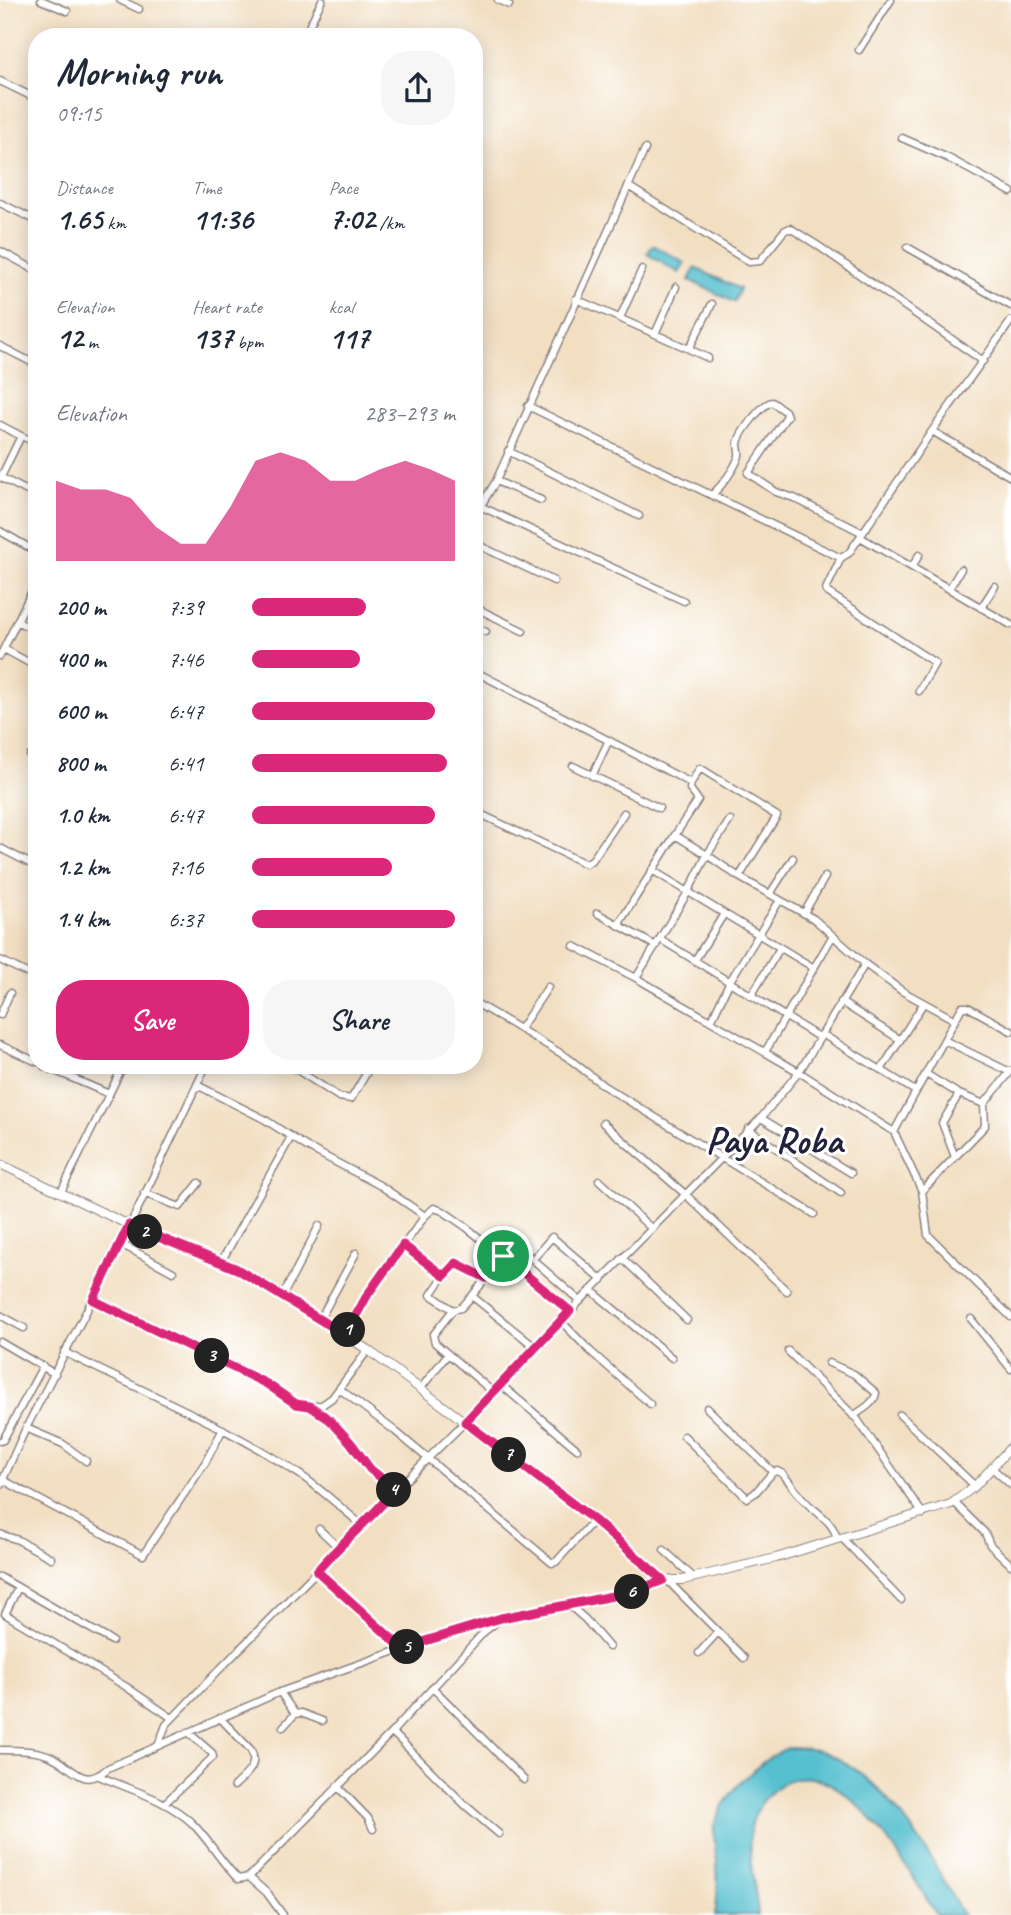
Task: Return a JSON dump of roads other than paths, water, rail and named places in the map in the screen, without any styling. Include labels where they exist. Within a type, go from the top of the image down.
[{"type":"street","points":[[41,0],[67,11]]},
{"type":"street","points":[[120,0],[139,9]]},
{"type":"street","points":[[308,28],[322,0]]},
{"type":"street","points":[[498,0],[509,5]]},
{"type":"street","points":[[859,50],[891,0]]},
{"type":"street","points":[[0,81],[28,95]]},
{"type":"street","points":[[902,138],[948,158],[1011,192]]},
{"type":"street","points":[[483,501],[496,481],[527,406],[645,149]]},
{"type":"street","points":[[628,187],[749,262],[760,261],[783,231],[790,228],[983,360]]},
{"type":"street","points":[[0,203],[28,217]]},
{"type":"street","points":[[907,247],[1011,306]]},
{"type":"street","points":[[0,251],[28,266]]},
{"type":"street","points":[[620,318],[642,269]]},
{"type":"street","points":[[655,334],[676,288]]},
{"type":"street","points":[[576,299],[708,358]]},
{"type":"street","points":[[689,349],[712,304]]},
{"type":"street","points":[[919,691],[935,663],[826,589],[841,558],[849,553],[932,431],[983,360],[1008,331],[1011,321]]},
{"type":"street","points":[[0,346],[28,360]]},
{"type":"street","points":[[712,495],[739,458],[738,444],[742,436],[762,406],[772,402],[785,411],[787,416],[748,473],[776,492],[794,498],[861,535],[1011,625]]},
{"type":"street","points":[[527,406],[841,558]]},
{"type":"street","points":[[0,425],[28,439]]},
{"type":"street","points":[[932,431],[1011,477]]},
{"type":"street","points":[[21,436],[1,477],[28,489]]},
{"type":"street","points":[[508,451],[639,516]]},
{"type":"street","points":[[496,481],[541,500]]},
{"type":"street","points":[[483,507],[684,601]]},
{"type":"street","points":[[0,531],[28,547]]},
{"type":"street","points":[[483,547],[554,580]]},
{"type":"street","points":[[912,567],[919,555]]},
{"type":"street","points":[[949,589],[961,569]]},
{"type":"street","points":[[981,608],[995,586]]},
{"type":"street","points":[[28,600],[2,653],[28,663]]},
{"type":"street","points":[[483,611],[523,631]]},
{"type":"street","points":[[18,622],[28,627]]},
{"type":"street","points":[[483,676],[691,783]]},
{"type":"street","points":[[592,776],[609,740]]},
{"type":"street","points":[[573,766],[659,808]]},
{"type":"street","points":[[618,925],[698,800],[690,792],[691,783],[700,768],[776,816],[739,877]]},
{"type":"street","points":[[483,815],[586,864],[593,859],[624,813]]},
{"type":"street","points":[[636,978],[688,892],[706,856],[730,820]]},
{"type":"street","points":[[675,835],[739,877],[804,913],[864,964],[923,1004],[955,1020]]},
{"type":"street","points":[[0,848],[28,862]]},
{"type":"street","points":[[770,894],[793,858]]},
{"type":"street","points":[[652,870],[814,968]]},
{"type":"street","points":[[804,913],[825,877]]},
{"type":"street","points":[[711,1021],[730,981],[780,900]]},
{"type":"street","points":[[597,913],[695,960],[785,1017],[915,1091]]},
{"type":"street","points":[[695,960],[724,914]]},
{"type":"street","points":[[765,1052],[832,937]]},
{"type":"street","points":[[574,946],[636,978],[765,1052],[894,1132],[922,1191],[928,1235],[1008,1308],[1011,1317]]},
{"type":"street","points":[[751,996],[780,948]]},
{"type":"street","points":[[0,960],[28,974]]},
{"type":"street","points":[[158,1746],[166,1725],[172,1718],[761,1118],[799,1072],[864,964]]},
{"type":"street","points":[[520,1029],[548,987]]},
{"type":"street","points":[[0,1015],[10,993]]},
{"type":"street","points":[[841,1002],[899,1039]]},
{"type":"street","points":[[881,1070],[923,1004]]},
{"type":"street","points":[[894,1132],[961,1009],[965,1006],[1011,1031]]},
{"type":"street","points":[[483,1007],[567,1057],[604,1086],[814,1214]]},
{"type":"street","points":[[922,1191],[985,1126],[984,1104],[1011,1072],[944,1040]]},
{"type":"street","points":[[0,1045],[28,1058]]},
{"type":"street","points":[[63,1074],[109,1094]]},
{"type":"street","points":[[61,1192],[119,1074]]},
{"type":"street","points":[[202,1074],[121,1244],[26,1427],[2,1483],[143,1556],[205,1464],[223,1429]]},
{"type":"street","points":[[303,1074],[339,1097],[351,1099],[366,1074]]},
{"type":"street","points":[[926,1074],[959,1094],[984,1104]]},
{"type":"street","points":[[197,1085],[264,1119],[307,1147],[381,1186],[425,1216]]},
{"type":"street","points":[[955,1157],[942,1124],[959,1094]]},
{"type":"street","points":[[761,1118],[851,1173]]},
{"type":"street","points":[[603,1123],[685,1194],[787,1291]]},
{"type":"street","points":[[748,1129],[841,1194]]},
{"type":"street","points":[[221,1262],[291,1137]]},
{"type":"street","points":[[0,1164],[129,1225],[237,1269],[368,1350],[594,1520],[665,1581],[744,1658]]},
{"type":"street","points":[[599,1180],[652,1229]]},
{"type":"street","points":[[144,1193],[180,1207],[199,1183]]},
{"type":"street","points":[[345,1335],[368,1294],[425,1216],[434,1208],[443,1211],[503,1256],[570,1311]]},
{"type":"street","points":[[282,1297],[319,1226]]},
{"type":"street","points":[[506,1236],[580,1301]]},
{"type":"street","points":[[533,1259],[552,1237],[602,1280]]},
{"type":"street","points":[[121,1244],[173,1272]]},
{"type":"street","points":[[403,1245],[444,1276]]},
{"type":"street","points":[[320,1320],[356,1253]]},
{"type":"street","points":[[493,1392],[435,1343],[433,1335],[453,1310],[461,1308],[472,1296],[503,1256]]},
{"type":"street","points":[[622,1258],[687,1320]]},
{"type":"street","points":[[453,1310],[431,1295],[456,1263],[486,1278]]},
{"type":"street","points":[[591,1290],[672,1358]]},
{"type":"street","points":[[472,1296],[535,1347]]},
{"type":"street","points":[[93,1300],[267,1384],[296,1404],[322,1405],[341,1390],[368,1350]]},
{"type":"street","points":[[0,1315],[24,1328]]},
{"type":"street","points":[[971,1319],[1011,1369]]},
{"type":"street","points":[[560,1320],[589,1350],[650,1404]]},
{"type":"street","points":[[0,1342],[55,1374]]},
{"type":"street","points":[[788,1351],[853,1416],[923,1514]]},
{"type":"street","points":[[65,1352],[223,1429],[300,1474],[362,1525]]},
{"type":"street","points":[[421,1388],[448,1354]]},
{"type":"street","points":[[830,1363],[854,1374],[876,1393],[870,1403],[853,1416]]},
{"type":"street","points":[[0,1441],[3,1440],[43,1366]]},
{"type":"street","points":[[500,1384],[577,1449]]},
{"type":"street","points":[[341,1390],[389,1426],[427,1461],[552,1563],[556,1562],[594,1520]]},
{"type":"street","points":[[310,1406],[330,1420],[370,1469],[395,1489]]},
{"type":"street","points":[[707,1408],[772,1472]]},
{"type":"street","points":[[900,1415],[975,1486]]},
{"type":"street","points":[[26,1427],[63,1444],[86,1461]]},
{"type":"street","points":[[684,1436],[747,1498],[755,1493],[772,1472],[783,1474],[832,1527],[839,1539],[901,1600]]},
{"type":"street","points":[[99,1776],[108,1768],[281,1692],[402,1648],[501,1618],[633,1592],[665,1581],[776,1558],[923,1514],[954,1502],[975,1486],[1011,1447]]},
{"type":"street","points":[[992,1468],[1011,1485]]},
{"type":"street","points":[[954,1502],[985,1533],[990,1545],[1011,1565]]},
{"type":"street","points":[[319,1529],[338,1547]]},
{"type":"street","points":[[0,1534],[18,1540],[51,1558]]},
{"type":"street","points":[[664,1550],[693,1577]]},
{"type":"street","points":[[317,1571],[402,1648]]},
{"type":"street","points":[[0,1577],[112,1642]]},
{"type":"street","points":[[18,1588],[5,1614],[125,1686],[172,1718]]},
{"type":"street","points":[[569,1605],[609,1647]]},
{"type":"street","points":[[0,1750],[39,1752],[61,1761],[74,1773],[87,1778],[99,1776],[165,1803],[193,1824],[238,1879],[249,1877],[393,1732],[484,1632],[501,1618]]},
{"type":"street","points":[[698,1653],[717,1633]]},
{"type":"street","points":[[433,1688],[524,1780]]},
{"type":"street","points":[[281,1692],[295,1714]]},
{"type":"street","points":[[283,1727],[295,1714],[301,1713],[322,1721]]},
{"type":"street","points":[[220,1718],[251,1750],[254,1757],[252,1768],[234,1786]]},
{"type":"street","points":[[165,1803],[213,1757],[212,1753],[188,1732]]},
{"type":"street","points":[[393,1732],[465,1805],[499,1833]]},
{"type":"street","points":[[337,1786],[368,1818],[373,1829]]},
{"type":"street","points":[[249,1877],[267,1893],[283,1915]]},
{"type":"water","points":[[653,245],[685,263],[679,273],[647,254]]},
{"type":"water","points":[[695,268],[740,289],[734,302],[689,280]]},
{"type":"water","points":[[788,1748],[820,1751],[844,1762],[886,1797],[921,1843],[963,1915],[937,1915],[871,1819],[849,1797],[826,1782],[803,1778],[779,1786],[773,1791],[759,1808],[753,1821],[750,1855],[758,1915],[715,1915],[718,1875],[714,1829],[717,1817],[742,1781],[777,1753]]},
{"type":"district","name":"Paya Roba","points":[[774,1140]]}]
